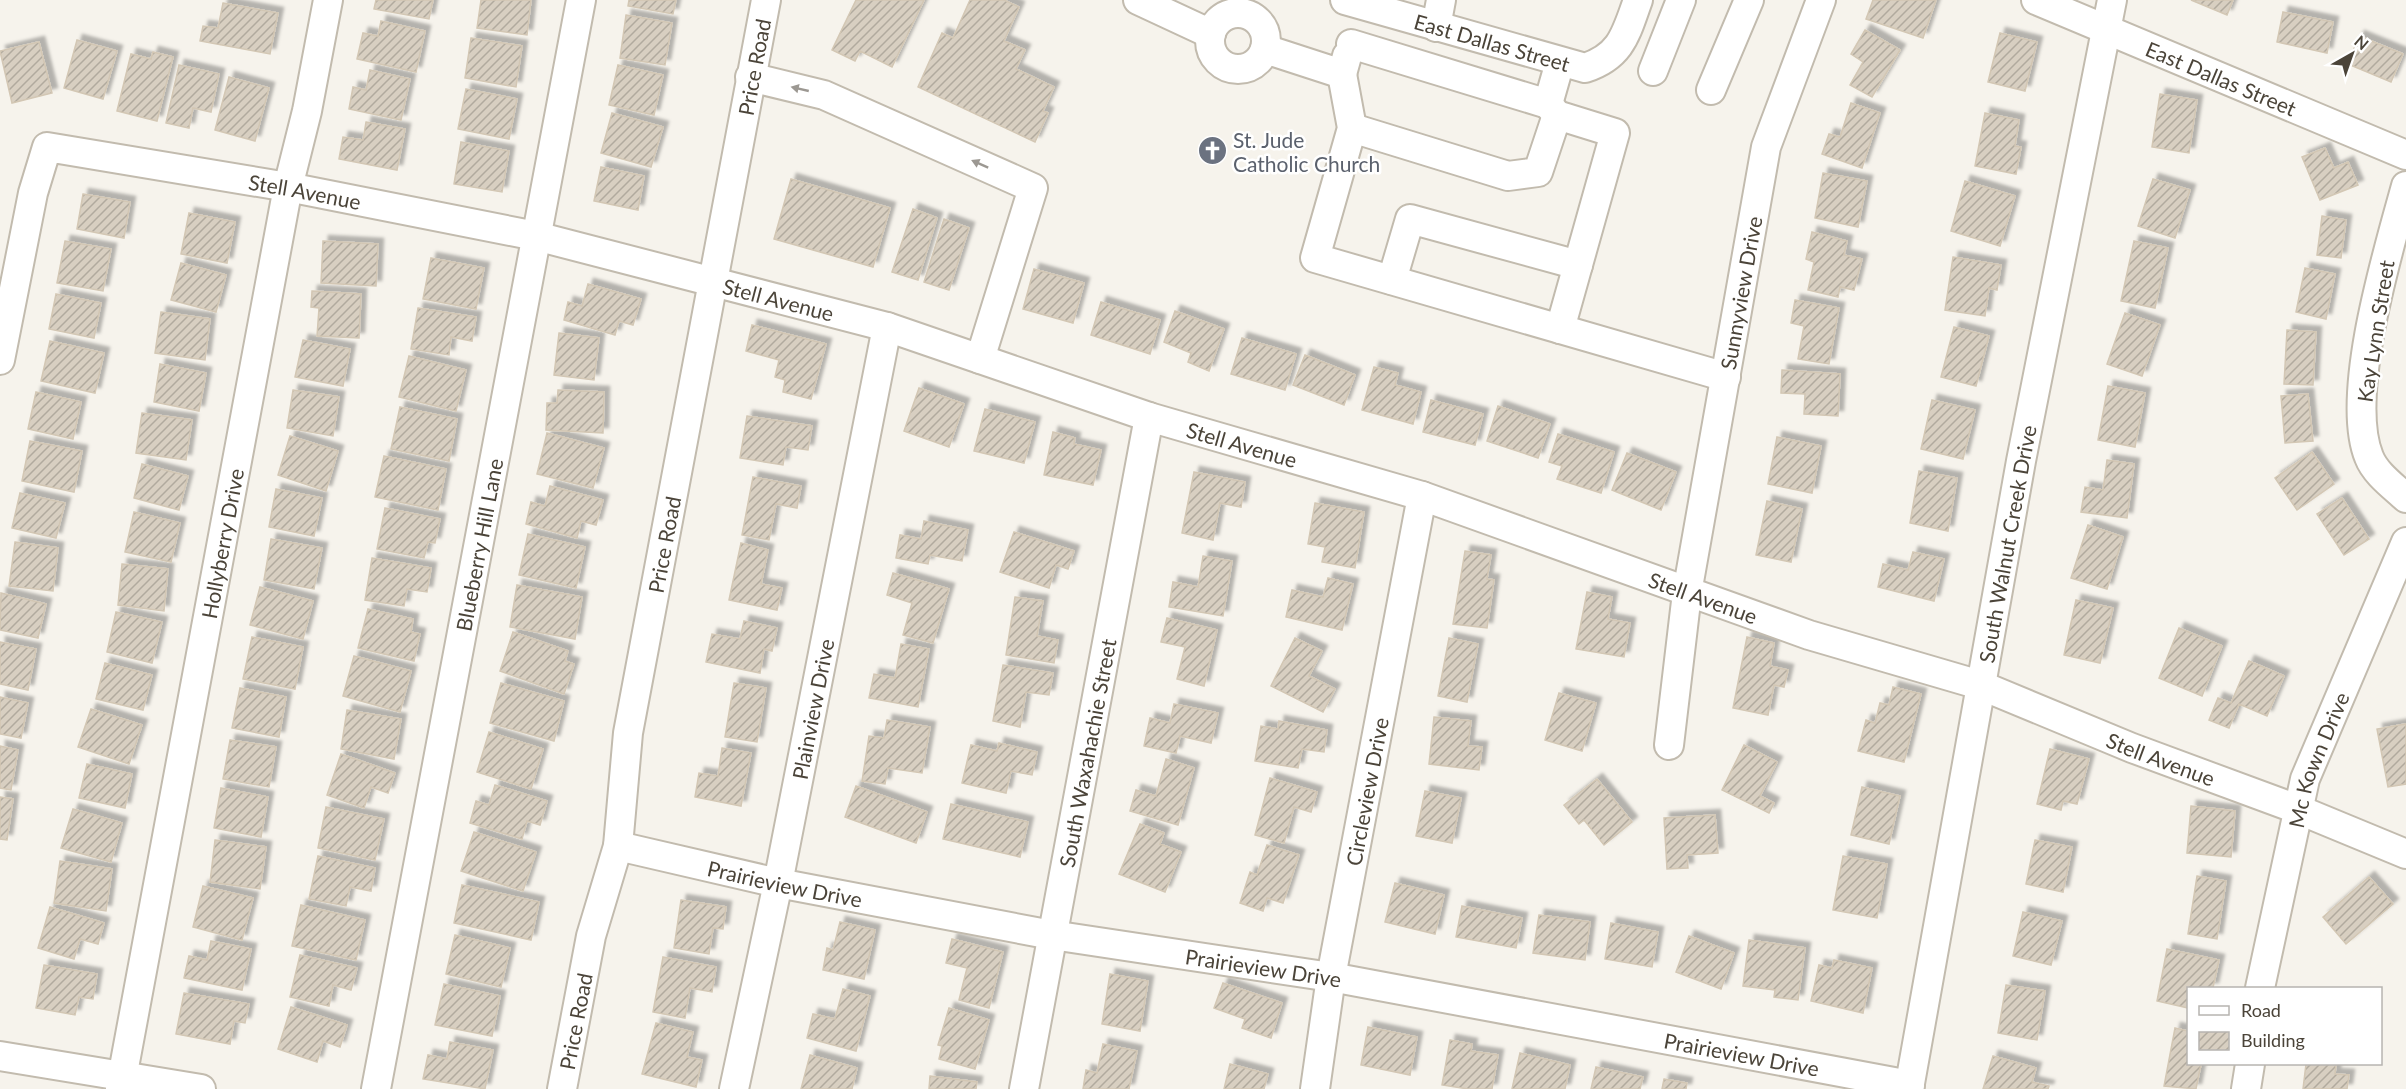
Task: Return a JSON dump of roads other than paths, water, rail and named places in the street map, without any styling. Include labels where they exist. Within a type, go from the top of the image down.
[{"type":"street","name":"Hollyberry Drive","points":[[121,1082],[288,187],[307,111],[327,0]]},
{"type":"street","name":"Blueberry Hill Lane","points":[[376,1089],[581,0]]},
{"type":"street","name":"Price Road","points":[[562,1089],[591,936],[618,846],[628,733],[766,0]]},
{"type":"street","points":[[1138,0],[1210,34]]},
{"type":"street","name":"East Dallas Street","points":[[1354,3],[1438,13],[1560,62],[1586,68],[1603,62],[1624,37],[1638,0]]},
{"type":"street","points":[[1653,71],[1681,0]]},
{"type":"street","points":[[1711,90],[1749,0]]},
{"type":"street","name":"Sunnyview Drive","points":[[1670,744],[1687,593],[1766,147],[1821,0]]},
{"type":"street","name":"East Dallas Street","points":[[2036,0],[2406,155]]},
{"type":"street","name":"South Walnut Creek Drive","points":[[1910,1087],[2023,449],[2112,0]]},
{"type":"street","points":[[1354,3],[1351,44],[1342,74],[1352,128],[1315,258],[1726,377]]},
{"type":"street","points":[[1236,13],[1245,14],[1260,23],[1264,31],[1265,49],[1254,64],[1245,69],[1226,67],[1212,53],[1210,34],[1220,19],[1236,13]]},
{"type":"street","points":[[1351,44],[1615,133],[1560,329]]},
{"type":"street","points":[[1265,49],[1342,74]]},
{"type":"street","points":[[1352,128],[1508,176],[1538,172],[1560,62]]},
{"type":"street","points":[[750,77],[824,95],[1033,188],[980,359]]},
{"type":"street","name":"Stell Avenue","points":[[0,360],[33,193],[47,147],[288,187],[536,236],[714,280],[887,327],[1149,417],[1422,495],[1687,593],[1809,635],[1980,685],[2132,748],[2297,809],[2406,854]]},
{"type":"street","name":"Kay Lynn Street","points":[[2406,186],[2376,300],[2362,389],[2362,435],[2370,460],[2386,480],[2406,498]]},
{"type":"street","points":[[1392,280],[1410,219],[1578,265]]},
{"type":"street","name":"Plainview Drive","points":[[734,1089],[778,883],[887,327]]},
{"type":"street","name":"South Waxahachie Street","points":[[1024,1089],[1149,417]]},
{"type":"street","name":"Circleview Drive","points":[[1315,1089],[1331,977],[1422,495]]},
{"type":"street","name":"Mc Kown Drive","points":[[2260,987],[2297,809],[2318,743],[2406,542]]},
{"type":"street","name":"Prairieview Drive","points":[[618,846],[778,883],[1052,935],[1331,977],[1910,1087]]},
{"type":"street","points":[[0,1056],[121,1082],[201,1089]]},
{"type":"street","points":[[2246,1089],[2250,1065]]},
{"type":"place","name":"St. Jude Catholic Church","points":[[1212,151]]}]
